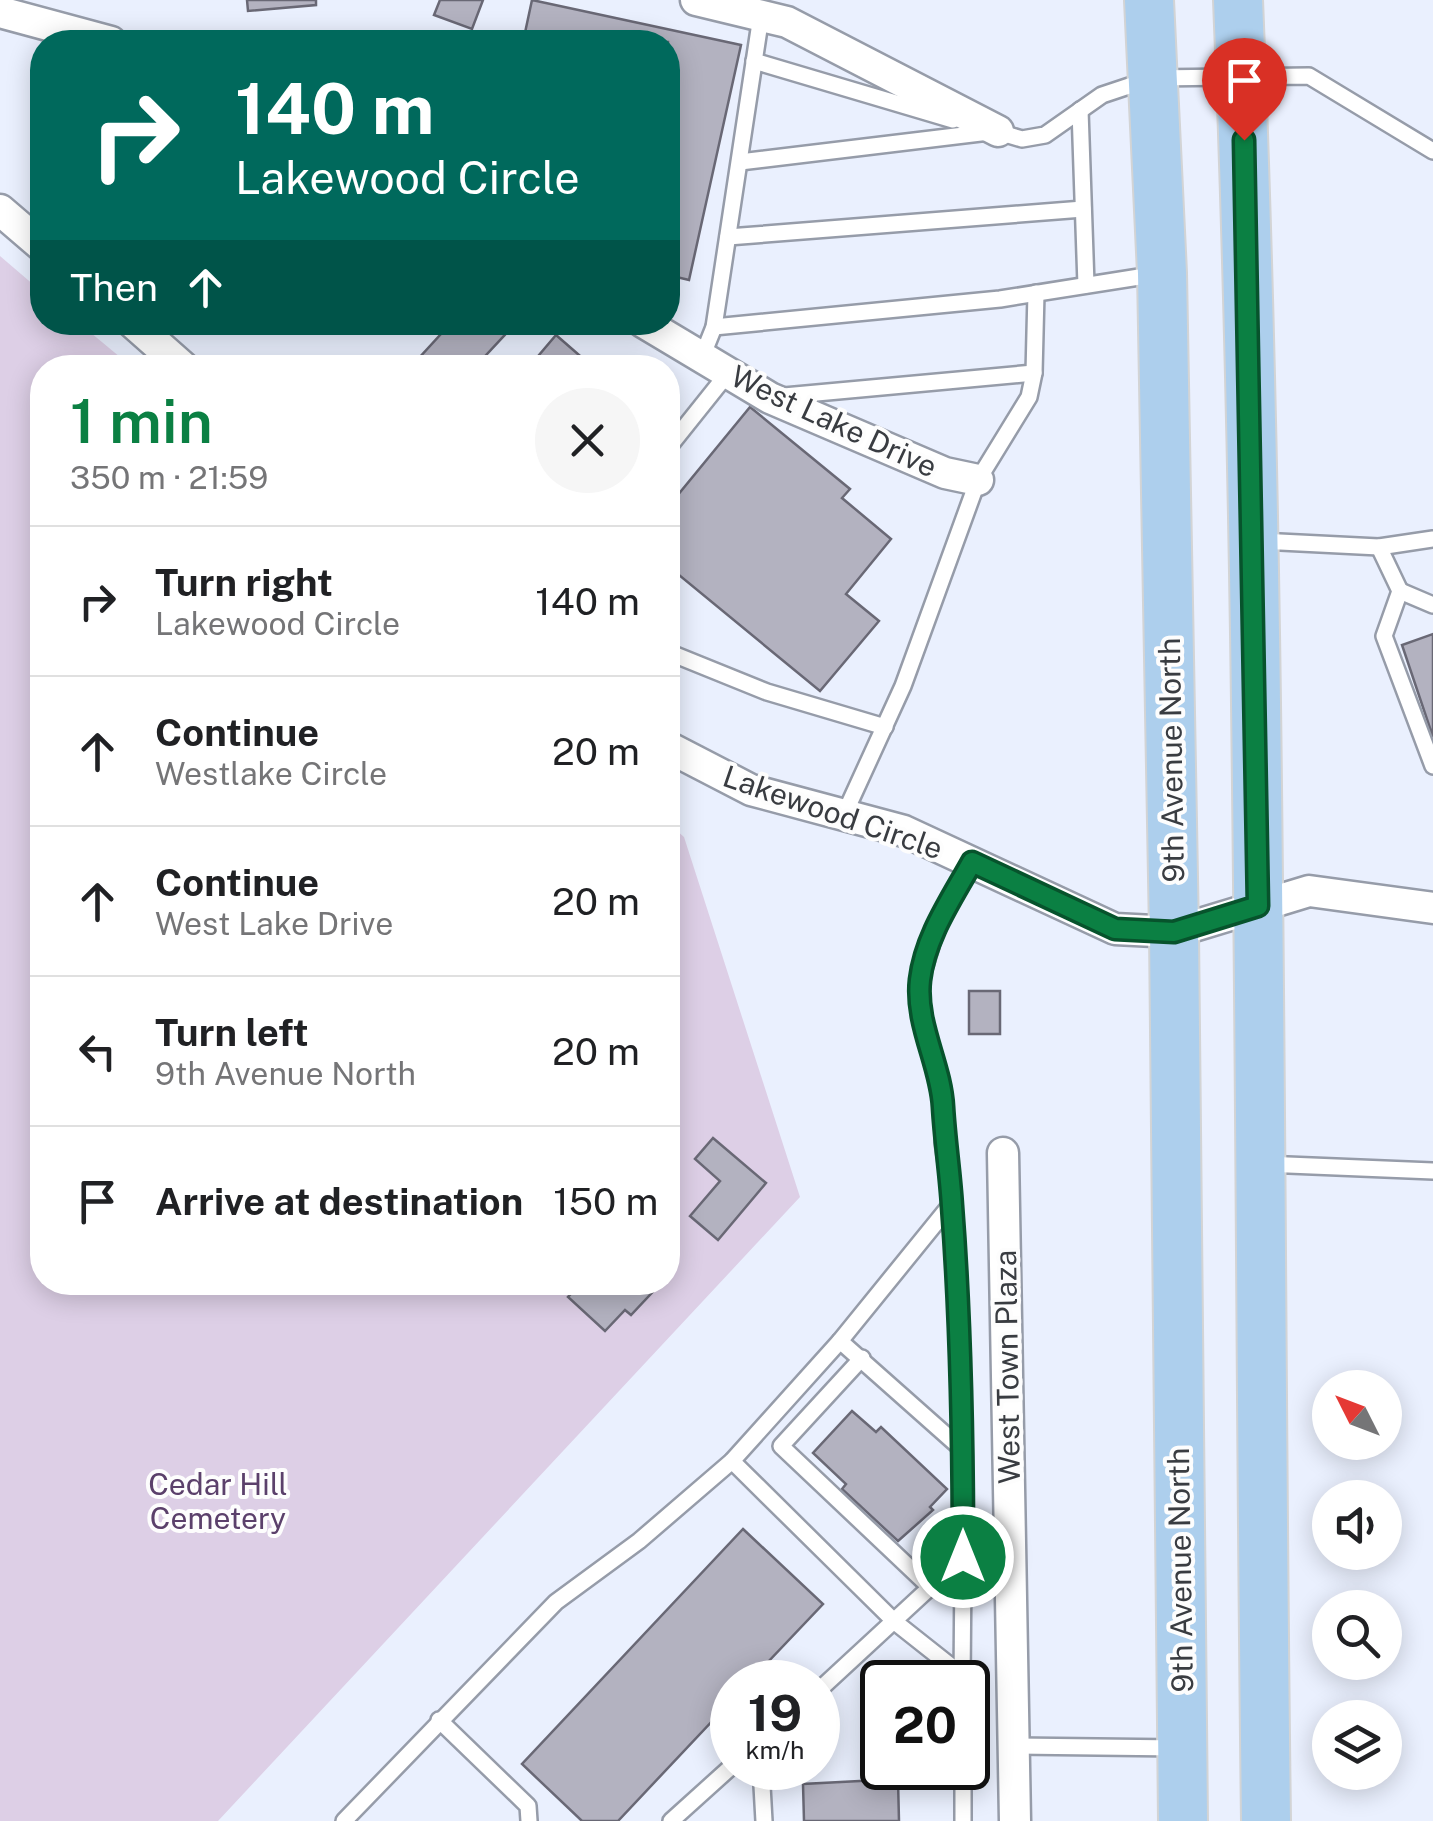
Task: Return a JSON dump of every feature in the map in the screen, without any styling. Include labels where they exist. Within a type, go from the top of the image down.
[{"type":"main road","name":"9th Avenue North","points":[[1149,0],[1162,273],[1174,932],[1182,1821]]},
{"type":"main road","points":[[1238,0],[1258,906],[1266,1821]]},
{"type":"street","points":[[696,0],[787,22],[998,132]]},
{"type":"street","points":[[0,12],[67,30]]},
{"type":"street","points":[[0,210],[30,236]]},
{"type":"street","points":[[147,335],[169,355]]},
{"type":"street","name":"West Lake Drive","points":[[665,335],[770,398],[945,473],[978,480]]},
{"type":"street","name":"Lakewood Circle","points":[[680,753],[751,790],[904,831],[1115,929],[1174,932]]},
{"type":"street","points":[[1174,932],[1309,891],[1433,908]]},
{"type":"street","name":"West Town Plaza","points":[[1003,1153],[1015,1821]]},
{"type":"lane","points":[[702,357],[714,328],[761,16]]},
{"type":"lane","points":[[754,62],[1022,139],[1045,135],[1102,94],[1153,78],[1309,76],[1433,151]]},
{"type":"lane","points":[[1080,110],[1086,285]]},
{"type":"lane","points":[[740,162],[998,132]]},
{"type":"lane","points":[[728,237],[1083,209]]},
{"type":"lane","points":[[714,328],[1036,293],[1162,273]]},
{"type":"lane","points":[[844,815],[903,686],[978,480],[1029,397],[1034,373],[1036,293]]},
{"type":"lane","points":[[680,433],[728,372]]},
{"type":"lane","points":[[770,398],[1034,373]]},
{"type":"lane","points":[[1252,540],[1379,547],[1433,539]]},
{"type":"lane","points":[[1379,547],[1400,591],[1433,605]]},
{"type":"lane","points":[[1400,591],[1384,636],[1433,766]]},
{"type":"lane","points":[[680,657],[767,692],[885,726]]},
{"type":"lane","points":[[962,1660],[964,1450],[952,1203],[943,1102],[920,1006],[920,982],[938,923],[972,862]]},
{"type":"lane","points":[[1260,1164],[1433,1171]]},
{"type":"lane","points":[[344,1821],[556,1602],[639,1540],[732,1461],[840,1341],[952,1203]]},
{"type":"lane","points":[[840,1341],[964,1450]]},
{"type":"lane","points":[[862,1358],[781,1446],[931,1588]]},
{"type":"lane","points":[[732,1461],[940,1660]]},
{"type":"lane","points":[[840,1672],[963,1557]]},
{"type":"lane","points":[[440,1720],[528,1806],[529,1821]]},
{"type":"lane","points":[[1014,1746],[1182,1748]]},
{"type":"lane","points":[[671,1821],[710,1786]]},
{"type":"lane","points":[[762,1790],[764,1821]]},
{"type":"lane","points":[[963,1790],[963,1821]]},
{"type":"green space","name":"Cedar Hill Cemetery","points":[[0,256],[30,282],[30,335],[93,335],[118,355],[30,355],[30,1295],[680,1295],[680,834],[800,1197],[218,1821],[0,1821]]},
{"type":"building","points":[[247,0],[316,0],[316,5],[248,11]]},
{"type":"building","points":[[440,0],[483,0],[472,29],[434,15]]},
{"type":"building","points":[[532,0],[671,30],[526,30]]},
{"type":"building","points":[[680,32],[741,45],[689,280],[680,278]]},
{"type":"building","points":[[440,335],[505,335],[486,355],[422,355]]},
{"type":"building","points":[[556,335],[579,355],[539,355]]},
{"type":"building","points":[[750,407],[850,489],[842,498],[891,539],[846,594],[879,621],[820,691],[680,576],[680,492]]},
{"type":"building","points":[[1433,634],[1433,737],[1402,645]]},
{"type":"building","points":[[969,991],[1000,991],[1000,1034],[969,1034]]},
{"type":"building","points":[[713,1138],[766,1183],[718,1240],[690,1216],[720,1181],[695,1159]]},
{"type":"building","points":[[650,1295],[631,1315],[625,1310],[605,1331],[568,1297]]},
{"type":"building","points":[[852,1411],[876,1432],[881,1427],[947,1489],[930,1507],[933,1510],[898,1541],[842,1489],[846,1484],[813,1453]]},
{"type":"building","points":[[743,1529],[823,1604],[770,1660],[710,1660],[710,1723],[618,1821],[582,1821],[522,1764]]},
{"type":"building","points":[[860,1781],[860,1790],[898,1790],[899,1821],[804,1821],[803,1790],[840,1790],[840,1782]]},
{"type":"route","points":[[963,1557],[964,1450],[952,1203],[943,1102],[920,1006],[926,954],[938,923],[972,862],[1115,929],[1174,932],[1258,906],[1244,140]]}]
